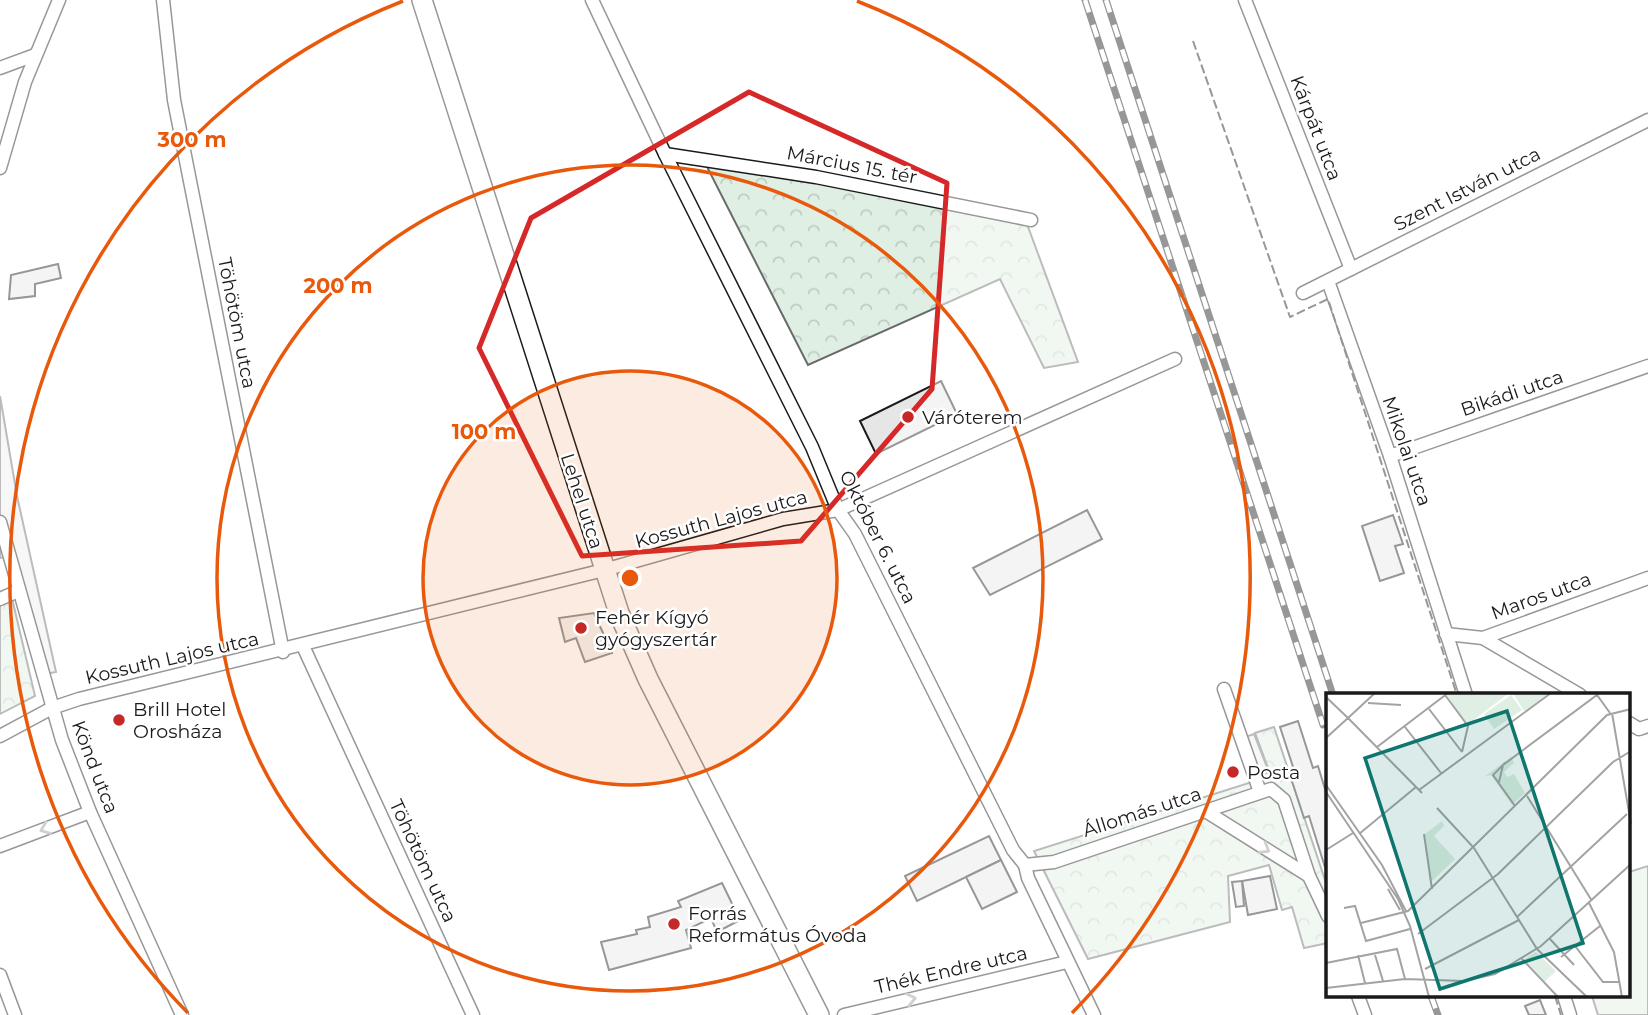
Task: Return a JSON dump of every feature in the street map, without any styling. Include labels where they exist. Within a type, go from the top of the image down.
[{"type":"main road","name":"Lehel utca","points":[[422,0],[619,612],[648,679],[818,1015]]},
{"type":"street","points":[[0,168],[35,55],[59,0]]},
{"type":"street","name":"Töhötöm utca","points":[[163,0],[174,100],[283,652]]},
{"type":"street","name":"Október 6. utca","points":[[592,0],[665,154],[812,447],[838,510],[855,534],[1007,839],[1025,865],[1067,962],[1094,1015]]},
{"type":"street","name":"Kárpát utca","points":[[1245,0],[1351,269]]},
{"type":"street","points":[[0,68],[35,55]]},
{"type":"street","name":"Szent István utca","points":[[1303,293],[1648,120]]},
{"type":"street","name":"Március 15. tér","points":[[665,154],[816,177],[1031,220]]},
{"type":"street","name":"Mikolai utca","points":[[1328,281],[1390,456],[1465,693]]},
{"type":"street","name":"Kossuth Lajos utca","points":[[0,736],[52,708],[283,652],[578,574],[604,570],[783,519],[838,510],[1175,359]]},
{"type":"street","name":"Bikádi utca","points":[[1390,456],[1648,366]]},
{"type":"street","name":"Könd utca","points":[[0,523],[52,708],[90,812],[182,1015]]},
{"type":"street","name":"Maros utca","points":[[1446,634],[1483,638],[1648,578]]},
{"type":"street","points":[[0,599],[18,591]]},
{"type":"street","points":[[1483,638],[1577,693]]},
{"type":"street","name":"Töhötöm utca","points":[[303,646],[474,1015]]},
{"type":"street","points":[[1224,690],[1265,790],[1284,800],[1309,876],[1326,912]]},
{"type":"street","points":[[1630,724],[1639,729],[1648,726]]},
{"type":"street","name":"Állomás utca","points":[[1025,865],[1054,862],[1208,812],[1265,790]]},
{"type":"street","points":[[0,846],[90,812]]},
{"type":"street","points":[[1208,812],[1309,876]]},
{"type":"street","name":"Thék Endre utca","points":[[844,1015],[1067,962]]},
{"type":"street","points":[[0,975],[15,1015]]},
{"type":"street","points":[[1359,998],[1365,1015]]},
{"type":"street","points":[[1565,998],[1570,1015]]},
{"type":"highlighted area","points":[[749,92],[947,183],[932,389],[801,541],[582,556],[479,348],[531,218]]},
{"type":"green space","points":[[702,157],[1027,224],[1078,362],[1044,368],[1000,279],[808,365]]},
{"type":"green space","points":[[11,594],[35,696],[0,714],[0,599]]},
{"type":"green space","points":[[1274,727],[1326,883],[1326,943],[1304,948],[1292,907],[1282,910],[1269,865],[1228,876],[1230,922],[1088,959],[1034,851],[1271,776],[1255,733]]},
{"type":"green space","points":[[1648,866],[1648,1015],[1598,1015],[1593,998],[1630,998],[1630,872]]},
{"type":"shaded area","points":[[0,396],[17,496],[56,672],[45,674],[13,555],[0,558]]},
{"type":"shaded area","points":[[1254,734],[1269,772],[1260,776],[1245,737]]},
{"type":"building","points":[[58,264],[61,278],[35,284],[35,296],[9,299],[11,275]]},
{"type":"building","name":"Váróterem","points":[[941,381],[957,414],[876,454],[860,421]]},
{"type":"building","points":[[1087,510],[1102,539],[990,595],[973,568]]},
{"type":"building","points":[[1393,515],[1403,544],[1395,546],[1404,573],[1380,581],[1362,526]]},
{"type":"building","name":"Fehér Kígyó gyógyszertár","points":[[594,613],[612,653],[585,662],[576,638],[565,642],[559,618]]},
{"type":"building","points":[[1298,721],[1313,768],[1318,766],[1326,792],[1326,871],[1309,816],[1304,818],[1290,775],[1295,773],[1280,727]]},
{"type":"building","points":[[989,836],[1001,860],[917,901],[905,876]]},
{"type":"building","points":[[1001,860],[1017,892],[982,909],[966,877]]},
{"type":"building","points":[[1270,876],[1277,909],[1248,915],[1242,881]]},
{"type":"building","points":[[1242,881],[1244,906],[1236,907],[1232,882]]},
{"type":"building","name":"Forrás Református Óvoda","points":[[722,883],[740,920],[717,932],[711,918],[686,930],[691,948],[609,970],[601,942],[637,934],[636,930],[650,927],[648,917],[681,907],[678,901]]},
{"type":"building","points":[[1540,1000],[1546,1015],[1529,1015],[1525,1006]]},
{"type":"railway","points":[[1085,0],[1323,725]]},
{"type":"railway","points":[[1106,0],[1332,693]]},
{"type":"railway","points":[[1432,998],[1438,1015]]},
{"type":"fence","points":[[1193,41],[1290,317],[1328,299],[1456,693]]},
{"type":"fence","points":[[1556,998],[1561,1015]]},
{"type":"place","name":"Váróterem","points":[[908,417]]},
{"type":"place","name":"Fehér Kígyó gyógyszertár","points":[[581,628]]},
{"type":"place","name":"Brill Hotel Orosháza","points":[[119,720]]},
{"type":"place","name":"Posta","points":[[1233,772]]},
{"type":"place","name":"Forrás Református Óvoda","points":[[674,924]]}]
